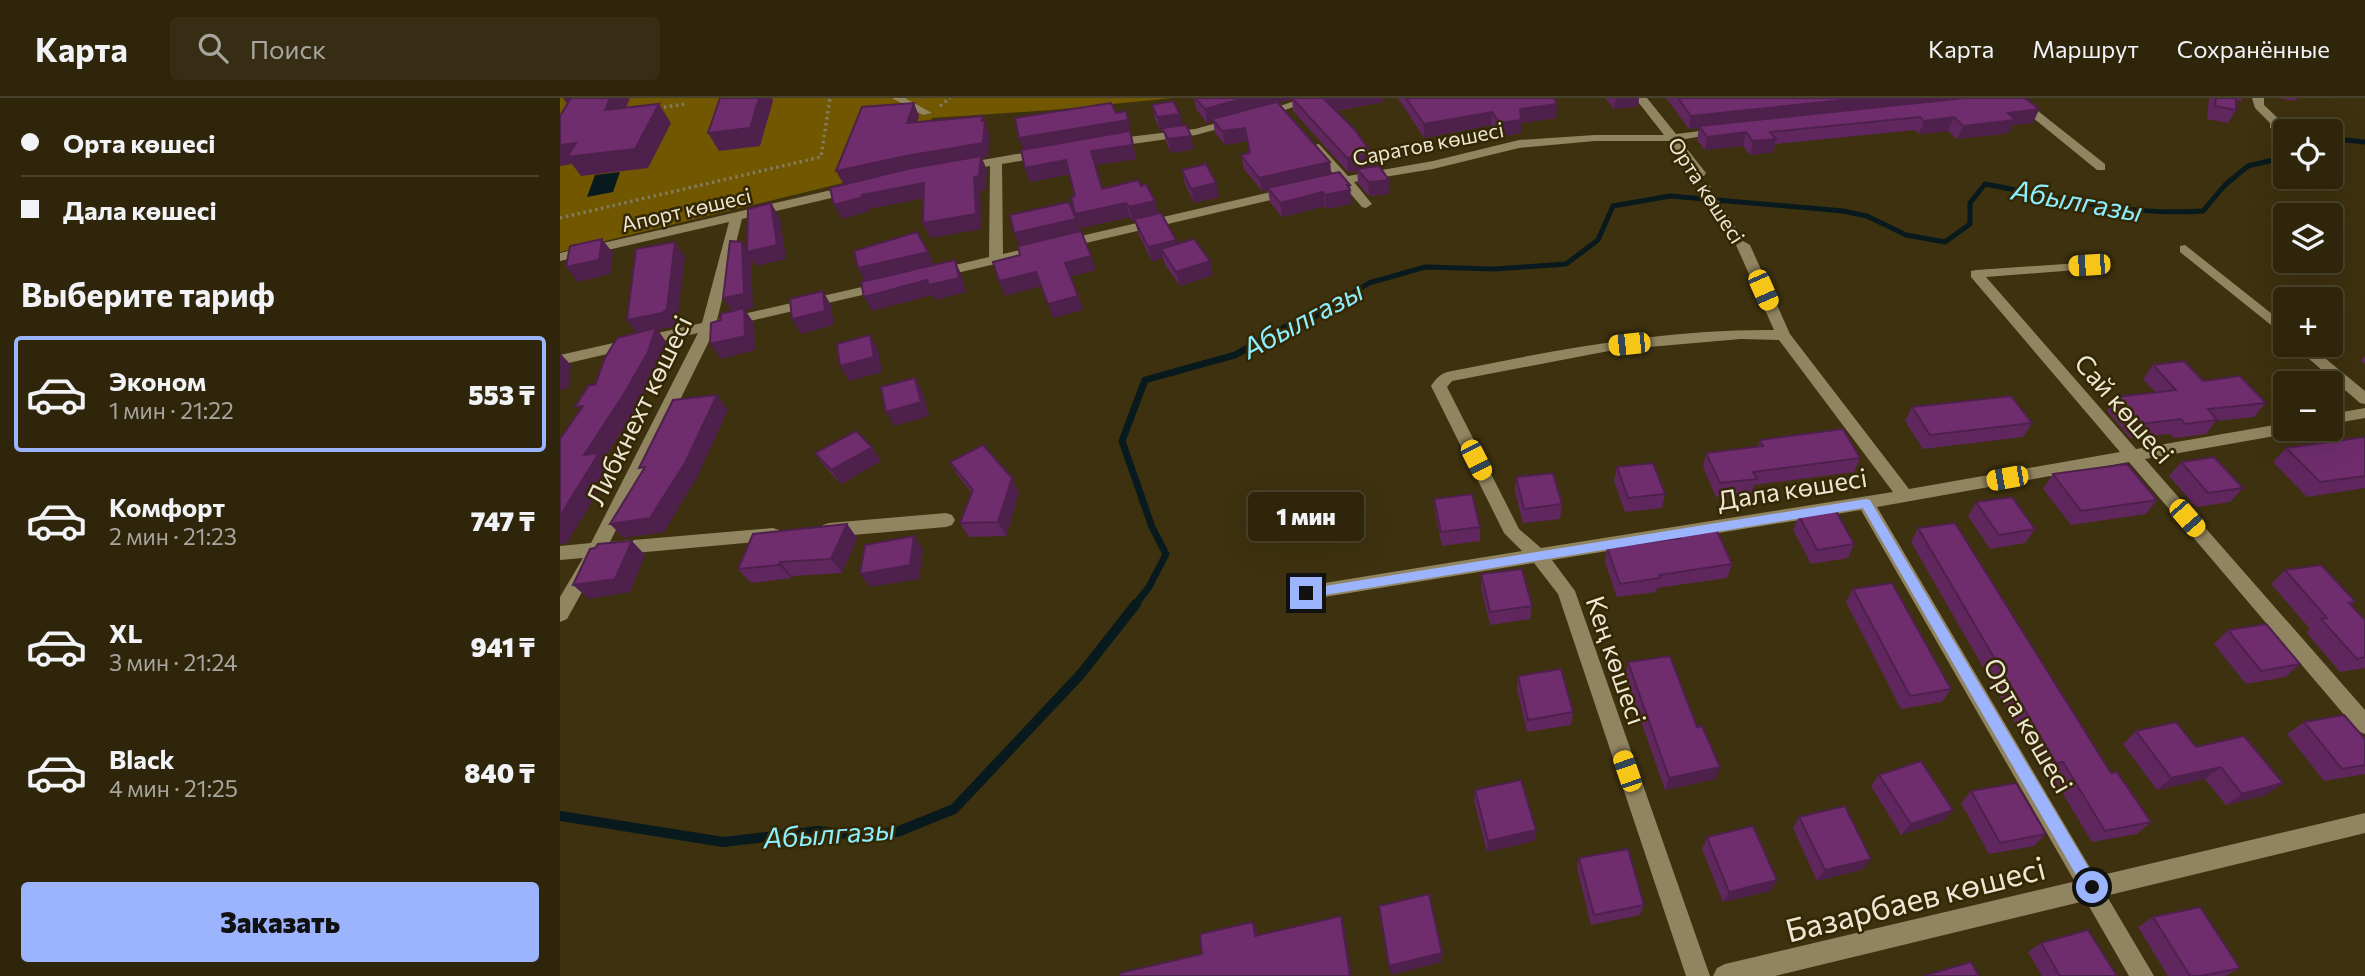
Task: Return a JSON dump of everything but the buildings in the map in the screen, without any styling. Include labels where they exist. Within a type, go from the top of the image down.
[{"type":"street","points":[[1100,144],[1196,132],[1287,114],[1314,98]]},
{"type":"street","name":"Орта көшесі","points":[[1640,98],[1700,173]]},
{"type":"street","points":[[2258,98],[2259,106],[2273,119]]},
{"type":"street","points":[[2016,100],[2101,167]]},
{"type":"street","name":"Саратов көшесі","points":[[918,279],[1344,179],[1433,165],[1519,144],[1595,138],[1674,138],[1740,128]]},
{"type":"street","points":[[1309,139],[1366,204]]},
{"type":"street","points":[[954,169],[1059,151]]},
{"type":"street","points":[[996,162],[996,260]]},
{"type":"street","name":"Апорт көшесі","points":[[560,257],[867,186]]},
{"type":"street","name":"Либкнехт көшесі","points":[[560,614],[597,550],[708,328],[736,218]]},
{"type":"street","name":"Орта көшесі","points":[[1744,246],[1783,335],[1905,496]]},
{"type":"street","points":[[2185,249],[2273,322]]},
{"type":"street","name":"Сай көшесі","points":[[2089,265],[1976,274],[2365,725]]},
{"type":"street","points":[[560,360],[891,285]]},
{"type":"street","name":"Кең көшесі","points":[[1698,976],[1566,591],[1538,556],[1513,533],[1439,386],[1447,377],[1581,349],[1746,333],[1783,335]]},
{"type":"street","points":[[2315,357],[2365,398]]},
{"type":"street","points":[[2343,417],[2365,413]]},
{"type":"street","name":"Дала көшесі","points":[[1306,593],[1866,503],[2273,430]]},
{"type":"street","name":"Орта көшесі","points":[[1866,503],[2142,976]]},
{"type":"street","points":[[811,532],[946,520]]},
{"type":"street","points":[[560,553],[785,534]]},
{"type":"street","name":"Базарбаев көшесі","points":[[1725,976],[2365,823]]},
{"type":"lane","points":[[897,98],[927,113]]},
{"type":"path","points":[[560,218],[821,157],[830,98]]},
{"type":"path","points":[[648,109],[686,104]]},
{"type":"path","name":"Орта көшесі","points":[[1700,173],[1744,246]]},
{"type":"shaded area","points":[[560,98],[1173,98],[932,118],[917,165],[560,252]]},
{"type":"shaded area","points":[[620,172],[613,192],[587,197],[595,175]]},
{"type":"waterway","name":"Абылгазы","points":[[2343,141],[2365,142]]},
{"type":"waterway","name":"Абылгазы","points":[[1310,320],[1369,283],[1425,267],[1495,269],[1566,264],[1598,240],[1613,206],[1670,196],[1843,211],[1867,216],[1906,235],[1945,242],[1970,224],[1970,203],[1985,184],[2120,208],[2203,211],[2225,185],[2248,166],[2273,160]]},
{"type":"waterway","name":"Абылгазы","points":[[1134,606],[1149,587],[1166,554],[1152,527],[1122,441],[1145,380],[1235,355],[1286,327],[1312,318]]},
{"type":"waterway","name":"Абылгазы","points":[[560,816],[723,842],[818,831],[859,835],[897,832],[954,809],[1080,675],[1136,604]]},
{"type":"route","points":[[1306,593],[1866,503],[2092,887]]}]
